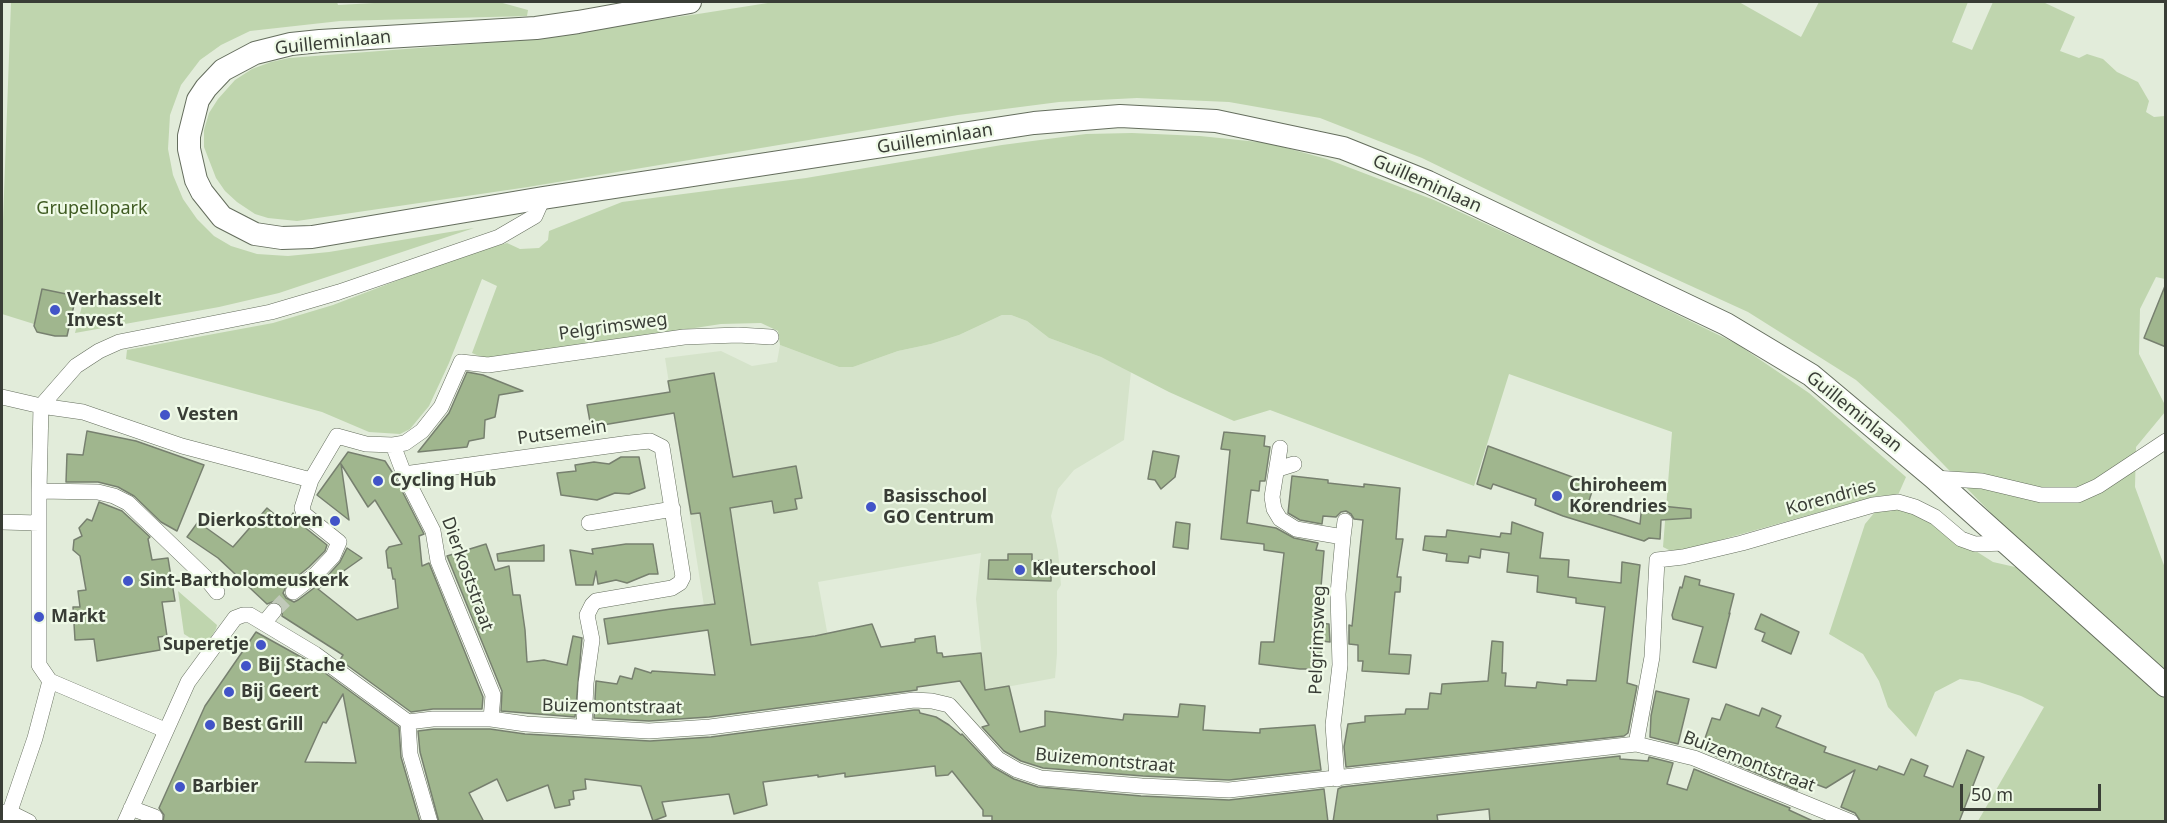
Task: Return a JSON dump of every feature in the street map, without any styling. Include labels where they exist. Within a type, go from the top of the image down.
[{"type":"main road","name":"Guilleminlaan","points":[[690,2],[536,28],[291,44],[255,52],[223,70],[198,100],[193,114],[189,148],[196,180],[202,192],[222,217],[255,234],[282,238],[312,237],[543,198],[1034,123],[1119,116],[1216,121],[1343,148],[1428,182],[1726,324],[1811,375],[1934,478],[2166,686]]},
{"type":"street","points":[[165,730],[50,681],[39,665],[39,491],[42,406],[76,366],[99,351],[119,342],[271,312],[339,292],[499,237],[535,216],[543,198]]},
{"type":"street","name":"Pelgrimsweg","points":[[393,445],[405,443],[422,431],[441,408],[461,362],[488,364],[684,337],[738,335],[771,337]]},
{"type":"street","points":[[2,397],[83,412],[182,446],[311,480]]},
{"type":"street","points":[[293,592],[316,574],[333,556],[339,542],[303,512],[311,480],[337,436],[366,444],[393,445]]},
{"type":"street","name":"Putsemein","points":[[404,474],[650,441],[662,447],[683,577],[680,583],[672,588],[596,601],[592,605],[587,615],[592,640],[584,727]]},
{"type":"street","points":[[1934,478],[1982,481],[2041,495],[2078,495],[2107,480],[2166,441]]},
{"type":"street","name":"Dierkoststraat","points":[[393,445],[404,474],[433,531],[438,561],[493,694],[491,719]]},
{"type":"street","points":[[1280,448],[1272,497],[1274,509],[1280,519],[1296,529],[1343,537]]},
{"type":"street","points":[[1278,469],[1294,464]]},
{"type":"street","points":[[39,491],[98,492],[128,503],[205,577],[217,592]]},
{"type":"street","name":"Korendries","points":[[1636,744],[1652,657],[1657,564],[1742,543],[1873,505],[1898,502],[1935,517],[1961,538],[1975,544],[2007,543]]},
{"type":"street","points":[[589,524],[673,509]]},
{"type":"street","name":"Pelgrimsweg","points":[[1337,779],[1333,725],[1340,665],[1338,594],[1345,521]]},
{"type":"street","points":[[2,522],[39,523]]},
{"type":"street","points":[[155,817],[128,815],[165,730],[188,682],[235,618],[250,615],[265,618],[408,722],[410,754],[430,822]]},
{"type":"street","points":[[29,822],[5,813],[35,738],[50,681]]},
{"type":"street","name":"Buizemontstraat","points":[[408,722],[433,719],[491,719],[526,724],[649,731],[710,727],[914,700],[932,701],[949,705],[999,759],[1017,770],[1041,778],[1142,786],[1229,789],[1337,779],[1636,744],[1694,758],[1851,822]]},
{"type":"shaded area","name":"Basisschool GO Centrum","points":[[1002,315],[1011,315],[1027,321],[1049,338],[1131,371],[1124,440],[1074,470],[1058,489],[1051,516],[1058,551],[1061,585],[1057,591],[1055,678],[968,694],[964,680],[984,677],[976,599],[981,553],[818,582],[839,697],[721,714],[665,358],[721,351],[752,366],[777,362],[780,345],[839,367],[853,367],[898,351],[959,335]]},
{"type":"green space","name":"Grupellopark","points":[[11,2],[337,2],[338,5],[392,2],[499,2],[528,10],[527,16],[340,21],[250,31],[221,45],[200,60],[181,85],[170,115],[168,149],[173,175],[183,199],[197,219],[214,236],[231,246],[257,254],[288,256],[329,252],[474,228],[279,293],[219,307],[75,333],[84,298],[42,289],[34,324],[2,314],[2,248]]},
{"type":"green space","points":[[774,2],[1739,2],[1801,37],[1819,2],[1968,2],[1952,42],[1972,50],[1993,2],[2043,2],[2075,17],[2060,51],[2079,58],[2087,54],[2103,59],[2117,72],[2138,82],[2149,101],[2146,112],[2154,117],[2165,116],[2165,279],[2156,277],[2140,309],[2139,354],[2165,405],[2165,412],[2136,447],[2135,487],[2165,568],[2165,821],[1978,821],[2044,707],[2021,696],[1979,682],[1960,679],[1935,692],[1916,737],[1888,707],[1879,681],[1863,654],[1829,634],[1865,524],[1875,512],[1896,508],[1916,513],[1993,562],[2015,567],[2031,554],[1900,420],[1856,380],[1748,312],[1599,244],[1422,158],[1320,118],[1229,102],[1137,98],[1059,102],[958,115],[528,187],[297,221],[268,218],[255,214],[237,202],[216,178],[204,147],[204,130],[209,113],[218,99],[235,80],[252,69],[271,62],[289,58],[496,42]]},
{"type":"green space","points":[[1132,133],[1200,136],[1268,143],[1327,159],[1434,200],[1586,270],[1737,344],[1809,393],[1906,477],[1898,495],[1877,496],[1681,551],[1669,550],[1663,547],[1672,432],[1509,374],[1474,486],[1270,410],[1234,421],[1169,392],[1101,357],[1049,338],[1027,321],[1011,315],[1002,315],[959,335],[898,351],[853,367],[839,367],[780,345],[778,331],[761,323],[721,324],[504,357],[484,358],[472,353],[497,286],[482,279],[449,363],[429,406],[410,429],[400,434],[369,432],[322,412],[126,359],[127,350],[273,323],[333,305],[464,255],[507,243],[520,249],[539,248],[548,240],[549,231],[622,202],[806,178],[1002,145],[1086,134]]},
{"type":"green space","points":[[178,591],[217,625],[205,647],[184,634]]},
{"type":"building","points":[[2166,287],[2166,347],[2144,338]]},
{"type":"building","name":"Verhasselt Invest","points":[[42,289],[76,296],[67,336],[37,332],[34,326]]},
{"type":"building","points":[[467,372],[483,375],[523,391],[499,395],[495,417],[485,420],[484,438],[469,441],[467,447],[418,452],[449,413]]},
{"type":"building","points":[[714,373],[733,477],[796,466],[802,498],[795,499],[797,509],[774,513],[772,501],[730,508],[751,645],[815,636],[872,624],[881,647],[915,642],[915,639],[935,636],[937,653],[942,653],[943,657],[981,653],[985,690],[1009,686],[1020,732],[1045,726],[1045,711],[1123,720],[1124,714],[1178,717],[1180,704],[1205,706],[1203,730],[1260,733],[1260,729],[1315,725],[1321,770],[1229,780],[1043,768],[1021,761],[1004,751],[982,727],[989,725],[960,681],[917,687],[917,690],[709,717],[649,721],[594,718],[596,681],[617,684],[620,676],[632,679],[635,668],[651,673],[652,671],[715,675],[708,630],[608,644],[604,619],[715,604],[700,513],[691,514],[674,413],[591,427],[587,405],[670,392],[668,381]]},
{"type":"building","points":[[87,431],[136,441],[204,465],[177,531],[161,522],[134,496],[118,487],[98,482],[66,482],[67,454],[83,455]]},
{"type":"building","points":[[1224,432],[1265,436],[1264,446],[1270,447],[1265,481],[1260,481],[1259,491],[1251,490],[1247,523],[1276,528],[1294,538],[1318,543],[1316,550],[1324,551],[1318,623],[1329,624],[1330,642],[1321,641],[1321,669],[1259,664],[1261,642],[1274,642],[1284,553],[1264,550],[1264,544],[1221,539],[1230,450],[1221,449]]},
{"type":"building","name":"Chiroheem Korendries","points":[[1488,446],[1594,485],[1587,507],[1640,524],[1642,504],[1691,509],[1691,518],[1661,520],[1660,539],[1649,538],[1644,541],[1563,516],[1535,505],[1536,499],[1493,484],[1491,489],[1477,484]]},
{"type":"building","points":[[1153,451],[1179,456],[1175,477],[1161,489],[1155,480],[1148,479]]},
{"type":"building","points":[[348,452],[385,461],[394,475],[424,534],[419,536],[422,566],[429,563],[483,697],[482,709],[433,709],[411,712],[340,660],[343,655],[282,616],[283,608],[280,603],[275,601],[267,604],[218,558],[187,537],[198,522],[233,547],[267,508],[285,523],[288,523],[293,513],[298,522],[327,545],[325,551],[309,567],[287,585],[283,593],[286,598],[294,602],[322,582],[340,562],[347,548],[362,558],[318,589],[357,620],[398,608],[395,579],[393,579],[391,568],[388,568],[386,551],[389,547],[402,544],[375,500],[368,507],[341,464],[349,520],[317,495]]},
{"type":"building","points":[[621,457],[639,457],[645,488],[629,494],[615,493],[597,500],[561,495],[557,473],[576,471],[575,465],[594,462],[609,464]]},
{"type":"building","points":[[1292,476],[1364,487],[1364,484],[1400,488],[1396,539],[1403,539],[1397,577],[1401,577],[1400,592],[1395,592],[1389,654],[1411,655],[1409,674],[1362,671],[1363,661],[1358,661],[1358,645],[1349,644],[1349,625],[1352,626],[1363,520],[1354,519],[1346,511],[1336,517],[1323,516],[1322,524],[1300,520],[1288,513]]},
{"type":"building","name":"Sint-Bartholomeuskerk","points":[[99,502],[122,511],[150,537],[148,539],[152,560],[168,558],[175,601],[162,602],[167,636],[158,637],[160,650],[97,661],[94,639],[75,640],[73,607],[80,607],[78,591],[86,590],[80,556],[73,550],[74,540],[82,536],[79,528],[87,519],[92,521]]},
{"type":"building","points":[[1176,522],[1190,524],[1188,549],[1173,547]]},
{"type":"building","points":[[1512,522],[1543,533],[1540,558],[1569,560],[1568,577],[1621,583],[1622,562],[1640,565],[1627,683],[1637,686],[1628,733],[1624,736],[1346,767],[1344,747],[1348,724],[1365,722],[1365,716],[1405,714],[1406,709],[1428,709],[1430,693],[1441,694],[1442,684],[1488,681],[1492,641],[1503,642],[1502,673],[1506,673],[1505,686],[1536,688],[1537,682],[1567,685],[1567,680],[1596,681],[1605,607],[1576,603],[1576,598],[1537,592],[1538,576],[1507,572],[1509,553],[1481,549],[1480,558],[1469,556],[1468,563],[1446,561],[1447,554],[1423,550],[1425,536],[1446,537],[1447,530],[1500,537],[1501,533],[1511,534]]},
{"type":"building","points":[[486,544],[495,570],[509,566],[513,595],[520,595],[527,662],[544,660],[567,665],[573,636],[582,638],[575,717],[501,711],[502,691],[447,556]]},
{"type":"building","points":[[626,544],[653,544],[658,574],[649,574],[627,583],[616,580],[598,584],[596,571],[593,585],[576,585],[570,550],[593,554],[592,549]]},
{"type":"building","points":[[544,545],[544,561],[498,561],[497,554]]},
{"type":"building","name":"Kleuterschool","points":[[1008,554],[1032,554],[1032,561],[1051,560],[1051,581],[988,579],[989,560],[1008,560]]},
{"type":"building","points":[[1685,576],[1700,580],[1699,585],[1734,594],[1716,668],[1693,662],[1703,627],[1673,619],[1672,615]]},
{"type":"building","points":[[1761,614],[1799,632],[1791,654],[1762,641],[1765,633],[1755,629]]},
{"type":"building","points":[[256,632],[310,662],[399,727],[401,757],[420,822],[163,822],[164,815],[159,808],[205,706]],"holes":[[[343,694],[356,763],[305,762],[323,722],[326,723]]]},
{"type":"building","points":[[1656,691],[1689,699],[1678,744],[1650,737]]},
{"type":"building","points":[[1726,704],[1759,716],[1762,708],[1781,716],[1776,727],[1826,747],[1824,752],[1877,770],[1879,766],[1904,775],[1911,759],[1928,766],[1924,776],[1953,787],[1967,750],[1984,757],[1959,822],[1861,822],[1855,813],[1841,807],[1855,770],[1826,788],[1802,779],[1797,790],[1701,750],[1712,718],[1720,720]]},
{"type":"building","points":[[914,710],[936,717],[962,734],[993,767],[1014,779],[1038,787],[1141,796],[1229,800],[1324,789],[1328,822],[992,822],[992,816],[983,816],[983,810],[952,771],[948,775],[936,776],[935,766],[845,777],[845,773],[763,782],[767,805],[734,814],[729,794],[662,802],[666,816],[653,821],[641,786],[585,779],[586,789],[573,791],[574,799],[569,800],[570,805],[555,808],[548,785],[507,801],[497,779],[469,793],[484,822],[439,822],[420,752],[418,731],[490,729],[525,734],[650,741],[711,737]]},
{"type":"building","points":[[1620,756],[1620,759],[1648,761],[1649,757],[1673,763],[1667,784],[1687,790],[1694,769],[1790,808],[1789,810],[1815,822],[1490,822],[1489,809],[1437,815],[1438,822],[1333,822],[1338,789],[1342,787]]},
{"type":"tunnel","points":[[274,611],[293,592]]},
{"type":"place","name":"Verhasselt Invest","points":[[55,310]]},
{"type":"place","name":"Vesten","points":[[165,415]]},
{"type":"place","name":"Cycling Hub","points":[[378,481]]},
{"type":"place","name":"Chiroheem Korendries","points":[[1557,496]]},
{"type":"place","name":"Basisschool GO Centrum","points":[[871,507]]},
{"type":"place","name":"Dierkosttoren","points":[[335,521]]},
{"type":"place","name":"Kleuterschool","points":[[1020,570]]},
{"type":"place","name":"Sint-Bartholomeuskerk","points":[[128,581]]},
{"type":"place","name":"Markt","points":[[39,617]]},
{"type":"place","name":"Superetje","points":[[261,645]]},
{"type":"place","name":"Bij Stache","points":[[246,666]]},
{"type":"place","name":"Bij Geert","points":[[229,692]]},
{"type":"place","name":"Best Grill","points":[[210,725]]},
{"type":"place","name":"Barbier","points":[[180,787]]}]
